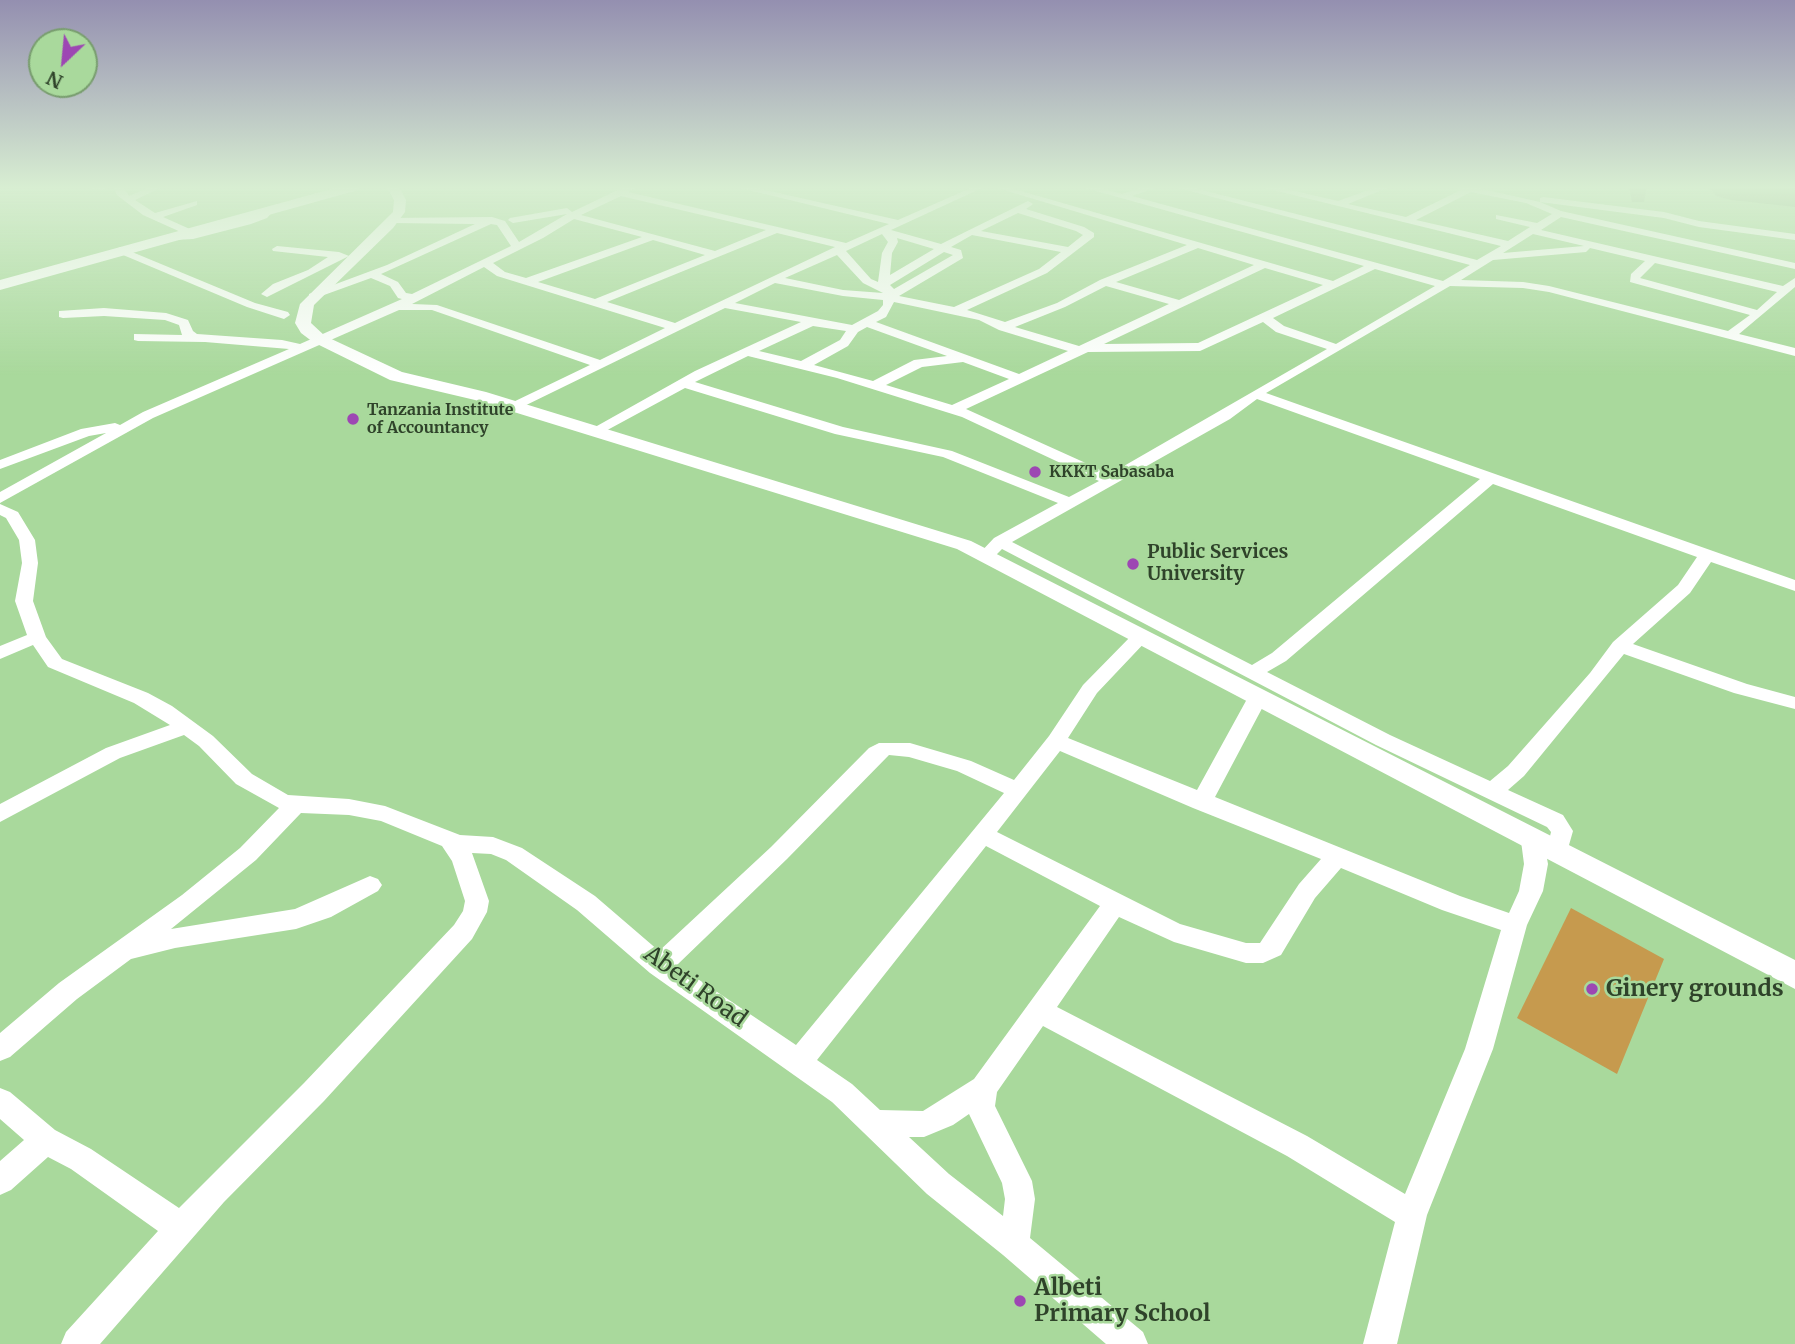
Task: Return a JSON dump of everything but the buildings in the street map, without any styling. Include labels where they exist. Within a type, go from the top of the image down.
[{"type":"highway","points":[[0,285],[120,250]]},
{"type":"main road","points":[[355,250],[310,300],[303,323],[306,330],[319,339],[396,376],[514,407],[950,540],[992,549],[1141,637],[1255,686],[1544,847],[1795,975]]},
{"type":"street","points":[[120,250],[251,305],[283,324],[290,338],[282,344]]},
{"type":"street","points":[[284,250],[347,256]]},
{"type":"street","points":[[283,324],[310,300],[429,250]]},
{"type":"street","points":[[0,498],[126,426],[413,298],[509,250]]},
{"type":"street","points":[[526,282],[617,250]]},
{"type":"street","points":[[699,250],[715,254]]},
{"type":"street","points":[[596,303],[726,250]]},
{"type":"street","points":[[514,407],[837,250]]},
{"type":"street","points":[[842,250],[867,281],[889,295],[920,305],[973,315],[1003,327],[1080,349],[1194,349],[1376,265]]},
{"type":"street","points":[[889,250],[889,295]]},
{"type":"street","points":[[804,365],[847,341],[860,326],[878,317],[889,295],[941,250]]},
{"type":"street","points":[[774,279],[843,293],[889,295],[959,256],[957,252],[949,250]]},
{"type":"street","points":[[953,312],[1049,267],[1069,250]]},
{"type":"street","points":[[1003,327],[1061,305],[1104,282],[1135,272],[1185,250]]},
{"type":"street","points":[[1213,250],[1334,285]]},
{"type":"street","points":[[1321,250],[1446,284],[1523,285],[1549,289],[1795,352]]},
{"type":"street","points":[[1424,250],[1479,264]]},
{"type":"street","points":[[992,549],[1225,416],[1255,394],[1303,369],[1504,250]]},
{"type":"street","points":[[1493,257],[1571,250]]},
{"type":"street","points":[[1615,250],[1784,290]]},
{"type":"street","points":[[1721,250],[1795,266]]},
{"type":"street","points":[[267,294],[277,286],[347,256]]},
{"type":"street","points":[[1653,259],[1634,280],[1759,314]]},
{"type":"street","points":[[484,262],[501,274],[675,327]]},
{"type":"street","points":[[953,410],[1265,264]]},
{"type":"street","points":[[43,272],[58,278]]},
{"type":"street","points":[[373,275],[394,284],[402,296],[413,298]]},
{"type":"street","points":[[1730,335],[1759,314],[1795,281]]},
{"type":"street","points":[[1104,282],[1180,304]]},
{"type":"street","points":[[973,315],[979,302]]},
{"type":"street","points":[[724,304],[809,323],[860,326],[967,358],[1018,378]]},
{"type":"street","points":[[378,314],[403,306],[428,305],[600,365]]},
{"type":"street","points":[[63,314],[104,312],[166,317],[184,323],[191,336],[205,339]]},
{"type":"street","points":[[1265,317],[1280,329]]},
{"type":"street","points":[[1252,322],[1336,348]]},
{"type":"street","points":[[595,431],[683,383],[809,323]]},
{"type":"street","points":[[138,337],[282,344],[300,348]]},
{"type":"street","points":[[747,352],[804,365],[953,410],[1112,481]]},
{"type":"street","points":[[873,386],[924,362],[967,358]]},
{"type":"street","points":[[683,383],[840,431],[947,454],[1071,503]]},
{"type":"street","points":[[1255,394],[1795,586]]},
{"type":"street","points":[[0,465],[86,432],[126,426]]},
{"type":"street","points":[[1201,802],[1255,686],[1279,657],[1490,478]]},
{"type":"street","points":[[0,490],[28,481]]},
{"type":"street","name":"Abeti Road","points":[[0,509],[18,522],[30,550],[24,601],[37,637],[51,658],[63,668],[141,698],[197,733],[244,779],[281,801],[296,805],[349,807],[385,814],[451,840],[452,844],[493,846],[514,854],[586,903],[660,966],[842,1093],[938,1184],[1014,1244],[1131,1344]]},
{"type":"street","points":[[992,549],[1255,686],[1560,825],[1562,831],[1544,847],[1536,864],[1531,891],[1515,925],[1479,1049],[1412,1215],[1380,1344]]},
{"type":"street","points":[[1491,793],[1516,771],[1597,677],[1620,646],[1646,626],[1684,589],[1708,554]]},
{"type":"street","points":[[0,653],[37,637]]},
{"type":"street","points":[[799,1062],[1018,790],[1056,741],[1090,689],[1141,637]]},
{"type":"street","points":[[1620,646],[1741,689],[1795,703]]},
{"type":"street","points":[[0,814],[113,753],[197,733]]},
{"type":"street","points":[[1056,741],[1336,857],[1451,903],[1515,925]]},
{"type":"street","points":[[660,966],[779,853],[876,753],[886,748],[910,750],[964,766],[1018,790]]},
{"type":"street","points":[[0,1049],[115,954],[190,902],[248,854],[296,805]]},
{"type":"street","points":[[980,834],[1050,867],[1115,904],[1174,932],[1246,953],[1263,953],[1272,948],[1307,891],[1336,857]]},
{"type":"street","points":[[78,1344],[179,1230],[463,932],[475,912],[477,901],[463,858],[452,844]]},
{"type":"street","points":[[115,954],[175,938],[296,919],[322,910],[370,885]]},
{"type":"street","points":[[874,1123],[924,1124],[943,1116],[984,1088],[1115,904]]},
{"type":"street","points":[[1038,1010],[1297,1146],[1412,1215]]},
{"type":"street","points":[[984,1088],[981,1106],[984,1117],[1017,1181],[1020,1199],[1014,1244]]},
{"type":"street","points":[[0,1101],[46,1140],[81,1159],[162,1213],[179,1230]]},
{"type":"street","points":[[0,1180],[46,1140]]},
{"type":"shaded area","name":"Ginery grounds","points":[[1571,908],[1664,959],[1617,1074],[1517,1018]]},
{"type":"place","name":"Tanzania Institute of Accountancy","points":[[353,419]]},
{"type":"place","name":"KKKT Sabasaba","points":[[1035,472]]},
{"type":"place","name":"Public Services University","points":[[1133,564]]},
{"type":"place","name":"Ginery grounds","points":[[1592,989]]},
{"type":"place","name":"Albeti Primary School","points":[[1020,1301]]}]
